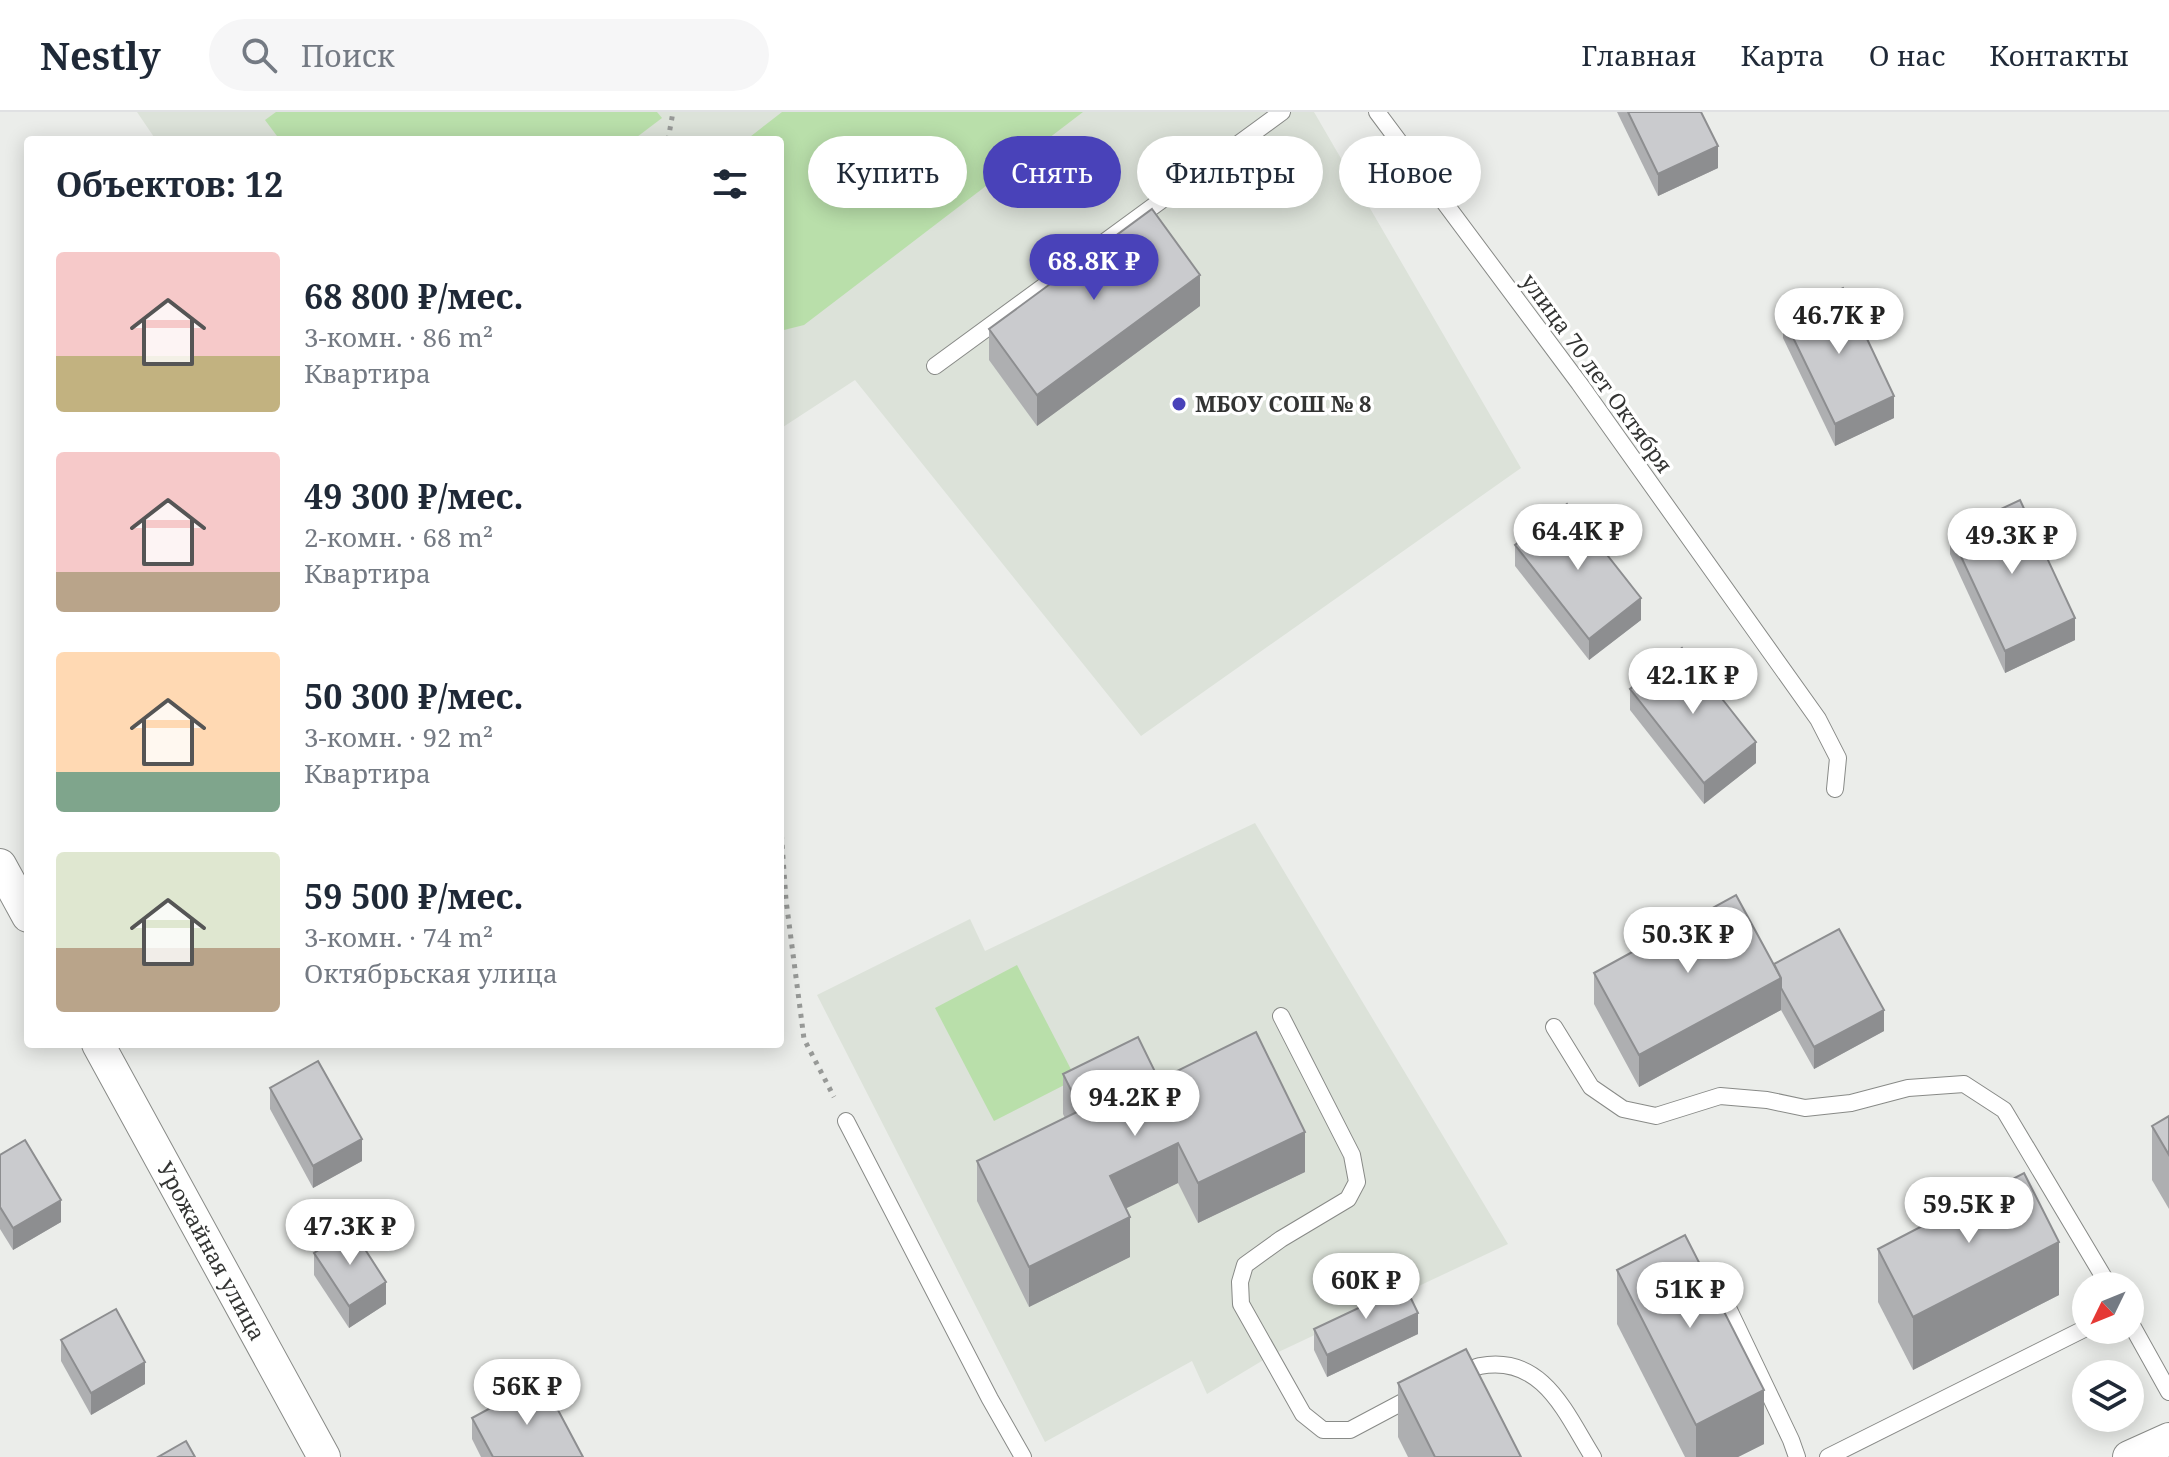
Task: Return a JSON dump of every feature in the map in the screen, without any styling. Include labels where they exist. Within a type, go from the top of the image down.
[{"type":"street","points":[[0,865],[24,909]]},
{"type":"street","name":"Урожайная улица","points":[[100,1048],[324,1457]]},
{"type":"street","points":[[2129,1457],[2169,1439]]},
{"type":"lane","points":[[935,366],[1282,112]]},
{"type":"lane","name":"улица 70 лет Октября","points":[[1377,112],[1579,383],[1818,719],[1838,758],[1835,789]]},
{"type":"lane","points":[[1281,1016],[1352,1155],[1357,1182],[1348,1199],[1281,1239],[1245,1265],[1240,1282],[1241,1304],[1303,1414],[1323,1430],[1350,1430],[1480,1366],[1507,1367],[1531,1374],[1548,1385],[1593,1457]]},
{"type":"lane","points":[[1554,1027],[1591,1087],[1623,1109],[1656,1116],[1720,1096],[1767,1100],[1805,1108],[1851,1103],[1908,1088],[1964,1084],[2004,1110],[2101,1272]]},
{"type":"lane","points":[[846,1121],[1023,1457]]},
{"type":"lane","points":[[1720,1291],[1797,1457]]},
{"type":"lane","points":[[1828,1457],[2072,1335]]},
{"type":"lane","points":[[2142,1344],[2169,1392]]},
{"type":"path","points":[[669,136],[673,112]]},
{"type":"path","points":[[784,872],[804,1039],[846,1121]]},
{"type":"shaded area","name":"МБОУ СОШ № 8","points":[[137,112],[1314,112],[1339,155],[1339,208],[1370,208],[1521,468],[1141,736],[855,380],[784,426],[784,136],[153,136]]},
{"type":"shaded area","points":[[1255,823],[1508,1244],[1270,1356],[1207,1394],[1192,1361],[1045,1442],[817,995],[970,919],[985,951]]},
{"type":"green space","points":[[276,112],[657,112],[662,118],[638,136],[277,136],[265,120]]},
{"type":"green space","points":[[782,112],[1083,112],[1052,136],[983,136],[983,188],[967,201],[967,136],[808,136],[808,208],[957,208],[804,325],[784,330],[784,136],[751,136]]},
{"type":"green space","points":[[1017,965],[1076,1079],[994,1121],[935,1008]]},
{"type":"building","points":[[1628,112],[1701,112],[1718,146],[1658,174]]},
{"type":"building","points":[[1152,209],[1200,275],[1037,395],[989,329]]},
{"type":"building","points":[[1843,288],[1894,396],[1835,424],[1783,317]]},
{"type":"building","points":[[2020,500],[2075,618],[2005,651],[1950,533]]},
{"type":"building","points":[[1567,504],[1641,598],[1589,639],[1515,545]]},
{"type":"building","points":[[1682,648],[1756,742],[1704,783],[1630,689]]},
{"type":"building","points":[[1736,895],[1781,978],[1639,1055],[1594,973]]},
{"type":"building","points":[[1839,929],[1884,1010],[1814,1047],[1781,988],[1781,978],[1774,964]]},
{"type":"building","points":[[1256,1032],[1305,1132],[1198,1183],[1178,1143],[1110,1176],[1130,1217],[1029,1267],[977,1161],[1081,1110],[1063,1074],[1138,1037],[1159,1080]]},
{"type":"building","points":[[318,1061],[362,1139],[313,1166],[270,1088]]},
{"type":"building","points":[[2169,1116],[2169,1155],[2152,1126]]},
{"type":"building","points":[[25,1140],[61,1200],[13,1228],[0,1207],[0,1155]]},
{"type":"building","points":[[2024,1173],[2059,1242],[1913,1317],[1878,1249]]},
{"type":"building","points":[[352,1229],[386,1282],[349,1306],[314,1253]]},
{"type":"building","points":[[1685,1235],[1764,1390],[1696,1425],[1617,1270]]},
{"type":"building","points":[[1405,1286],[1418,1313],[1327,1355],[1314,1329]]},
{"type":"building","points":[[116,1309],[145,1362],[91,1393],[61,1340]]},
{"type":"building","points":[[1466,1349],[1521,1457],[1435,1457],[1398,1383]]},
{"type":"building","points":[[542,1380],[583,1457],[493,1457],[472,1418]]},
{"type":"building","points":[[186,1441],[195,1457],[158,1457]]},
{"type":"place","name":"МБОУ СОШ № 8","points":[[1179,404]]}]
